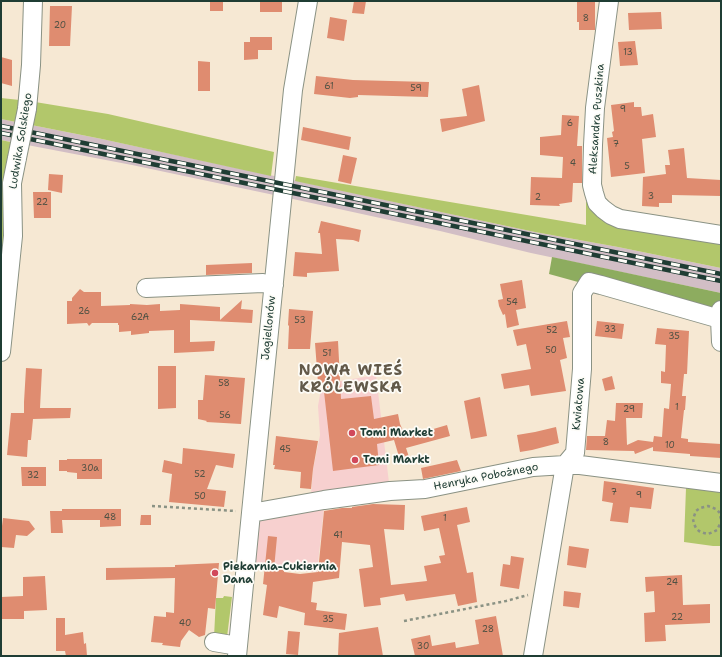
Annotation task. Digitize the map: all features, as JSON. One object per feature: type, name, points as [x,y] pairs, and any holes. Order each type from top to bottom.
[{"type":"street","name":"Ludwika Solskiego","points":[[1,352],[13,236],[12,183],[29,100],[33,1]]},
{"type":"street","name":"Jagiellonów","points":[[238,651],[243,512],[274,285],[293,90],[308,1]]},
{"type":"street","name":"Aleksandra Puszkina","points":[[609,1],[595,108],[592,185],[598,203],[611,215],[620,219],[721,234]]},
{"type":"street","name":"Kwiatowa","points":[[533,656],[565,465],[575,453],[582,369],[582,293],[589,282],[720,314]]},
{"type":"street","points":[[146,288],[263,283],[274,285]]},
{"type":"street","points":[[720,314],[721,342]]},
{"type":"street","name":"Henryka Pobożnego","points":[[243,512],[390,491],[426,489],[533,466],[580,465],[721,483]]},
{"type":"street","points":[[214,642],[238,651]]},
{"type":"path","points":[[152,506],[243,512]]},
{"type":"path","points":[[708,506],[716,509],[721,518],[717,530],[708,534],[699,531],[696,528],[693,519],[696,511],[700,508],[708,506]]},
{"type":"path","points":[[404,621],[544,592]]},
{"type":"shaded area","points":[[1,119],[102,139],[535,232],[721,268],[721,293],[531,253],[440,231],[293,199],[132,165],[1,140]]},
{"type":"shaded area","points":[[376,375],[390,491],[324,508],[317,572],[246,567],[251,513],[311,495],[313,469],[320,435],[318,406],[321,389],[329,383]]},
{"type":"green space","points":[[1,98],[108,114],[274,152],[271,176],[102,139],[1,119]]},
{"type":"green space","points":[[1,140],[15,143],[1,352]]},
{"type":"green space","points":[[296,176],[586,225],[586,202],[596,198],[603,209],[721,235],[721,268],[535,232],[295,181]]},
{"type":"green space","points":[[552,257],[721,293],[721,312],[589,282],[578,282],[549,274]]},
{"type":"green space","points":[[686,488],[721,492],[721,546],[684,542]]},
{"type":"green space","points":[[224,596],[232,597],[227,637],[214,637],[216,598],[223,598]]},
{"type":"building","points":[[210,1],[223,1],[223,11],[210,11]]},
{"type":"building","points":[[260,1],[282,1],[282,12],[260,12]]},
{"type":"building","points":[[354,1],[366,1],[364,14],[352,13]]},
{"type":"building","points":[[577,2],[595,2],[595,30],[579,30],[579,22],[577,22]]},
{"type":"building","points":[[50,6],[72,6],[70,46],[49,46]]},
{"type":"building","points":[[661,12],[662,29],[629,30],[628,13]]},
{"type":"building","points":[[330,17],[347,20],[344,41],[327,38]]},
{"type":"building","points":[[250,37],[272,37],[272,50],[258,50],[258,59],[244,60],[244,42],[250,42]]},
{"type":"building","points":[[635,41],[638,65],[620,66],[618,42]]},
{"type":"building","points":[[1,57],[12,60],[12,86],[1,83]]},
{"type":"building","points":[[198,61],[210,62],[210,91],[198,91]]},
{"type":"building","points":[[316,76],[353,80],[429,82],[428,97],[358,95],[358,97],[350,98],[314,94]]},
{"type":"building","points":[[479,85],[485,121],[442,132],[440,119],[467,116],[462,89]]},
{"type":"building","points":[[634,102],[634,107],[641,107],[642,116],[653,114],[656,137],[642,139],[645,173],[611,177],[607,138],[613,137],[612,132],[614,131],[611,105]]},
{"type":"building","points":[[562,115],[579,116],[577,146],[582,146],[582,183],[573,183],[572,202],[559,204],[560,206],[530,205],[531,177],[562,178],[563,157],[540,155],[540,137],[561,135]]},
{"type":"building","points":[[303,127],[351,137],[349,150],[301,140]]},
{"type":"building","points":[[684,148],[687,178],[721,180],[721,196],[672,195],[672,203],[659,203],[659,207],[642,206],[643,177],[666,174],[665,165],[670,165],[668,150]]},
{"type":"building","points":[[343,155],[357,158],[351,184],[338,181]]},
{"type":"building","points":[[49,174],[63,175],[62,193],[48,190]]},
{"type":"building","points":[[33,192],[51,192],[51,218],[34,218]]},
{"type":"building","points":[[321,221],[361,230],[359,242],[353,240],[336,239],[339,271],[307,273],[307,277],[293,276],[295,252],[322,254],[320,233],[318,233]]},
{"type":"building","points":[[252,263],[252,273],[206,275],[206,265]]},
{"type":"building","points":[[522,280],[526,308],[516,310],[519,325],[507,328],[505,314],[503,315],[498,300],[503,299],[500,284]]},
{"type":"building","points":[[80,289],[84,292],[101,292],[101,306],[160,304],[160,311],[180,310],[180,304],[220,307],[220,320],[242,300],[241,309],[253,310],[252,323],[190,320],[190,342],[215,341],[214,351],[174,353],[174,330],[149,331],[149,333],[131,335],[131,331],[119,332],[118,323],[92,323],[89,326],[87,323],[67,324],[67,301],[72,301],[72,298]]},
{"type":"building","points":[[289,309],[313,311],[310,349],[288,349]]},
{"type":"building","points":[[567,321],[570,337],[563,338],[567,358],[560,360],[566,391],[531,396],[529,385],[504,389],[501,374],[531,369],[526,344],[517,346],[513,330]]},
{"type":"building","points":[[597,321],[624,324],[622,339],[595,336]]},
{"type":"building","points":[[657,328],[689,331],[687,374],[684,374],[682,396],[686,396],[681,438],[688,439],[688,442],[721,444],[721,458],[653,451],[653,447],[635,454],[634,451],[586,450],[587,436],[605,436],[607,420],[615,421],[616,403],[643,403],[642,418],[626,418],[627,445],[638,440],[653,442],[654,436],[662,437],[664,408],[669,409],[671,384],[661,383],[661,371],[665,372],[666,345],[655,344]]},
{"type":"building","points":[[338,341],[341,399],[371,396],[374,419],[398,414],[400,424],[406,437],[447,425],[450,436],[406,448],[409,457],[400,460],[394,440],[377,444],[379,465],[333,471],[323,383],[318,383],[315,343]]},
{"type":"building","points":[[158,366],[176,366],[176,408],[158,409]]},
{"type":"building","points":[[26,368],[42,369],[40,408],[71,408],[70,418],[33,419],[31,440],[28,440],[27,457],[7,455],[11,413],[24,413]]},
{"type":"building","points":[[205,375],[245,378],[241,424],[206,422],[207,421],[198,419],[198,400],[203,400]]},
{"type":"building","points":[[612,376],[615,389],[605,391],[602,379]]},
{"type":"building","points":[[480,397],[487,436],[471,439],[464,401]]},
{"type":"building","points":[[556,427],[559,443],[520,452],[517,435]]},
{"type":"building","points":[[276,436],[318,441],[311,489],[300,488],[301,472],[274,469],[275,465],[273,465]]},
{"type":"building","points":[[183,448],[235,454],[233,468],[216,465],[207,489],[226,491],[224,507],[169,502],[172,474],[162,472],[164,460],[182,464]]},
{"type":"building","points":[[102,459],[102,479],[77,479],[77,473],[59,471],[59,460]]},
{"type":"building","points":[[457,460],[461,471],[423,479],[421,468]]},
{"type":"building","points":[[21,467],[46,467],[46,486],[22,486]]},
{"type":"building","points":[[604,481],[654,488],[651,509],[630,507],[628,523],[610,521],[613,503],[602,501]]},
{"type":"building","points":[[373,504],[405,505],[404,530],[384,529],[391,585],[427,581],[424,566],[441,563],[439,556],[445,555],[439,528],[424,531],[421,516],[467,507],[470,522],[457,525],[467,573],[473,572],[477,602],[458,606],[455,594],[406,601],[404,594],[380,598],[381,605],[364,607],[359,569],[373,567],[370,545],[342,542],[339,578],[313,582],[311,602],[317,603],[316,610],[347,614],[345,630],[304,625],[305,613],[279,606],[277,618],[263,615],[267,585],[263,584],[268,536],[277,537],[274,569],[300,574],[318,572],[324,511]]},
{"type":"building","points":[[62,509],[121,509],[121,526],[100,527],[100,520],[62,520],[63,533],[51,533],[50,511],[62,511]]},
{"type":"building","points":[[141,515],[151,515],[151,525],[140,525]]},
{"type":"building","points":[[3,518],[29,521],[35,529],[27,536],[16,535],[14,548],[1,547]]},
{"type":"building","points":[[569,546],[589,549],[586,568],[567,565]]},
{"type":"building","points":[[511,556],[524,558],[519,589],[500,586],[503,564],[510,565]]},
{"type":"building","points":[[219,563],[215,609],[208,608],[205,635],[199,637],[189,630],[181,641],[180,647],[151,642],[154,616],[166,617],[166,612],[174,613],[175,578],[106,580],[106,568],[175,567],[175,565]]},
{"type":"building","points":[[682,575],[683,605],[710,604],[710,623],[665,625],[666,641],[645,642],[644,613],[655,612],[654,591],[646,592],[645,577]]},
{"type":"building","points":[[45,576],[47,610],[24,611],[24,619],[1,619],[1,597],[23,596],[23,577]]},
{"type":"building","points":[[564,591],[581,593],[579,608],[563,606]]},
{"type":"building","points":[[496,616],[503,656],[415,656],[411,639],[430,635],[432,646],[455,642],[456,648],[479,644],[475,620]]},
{"type":"building","points":[[56,618],[65,618],[65,635],[83,632],[87,656],[66,656],[65,651],[56,651]]},
{"type":"building","points":[[378,627],[383,656],[338,656],[339,633]]},
{"type":"building","points":[[288,631],[300,632],[298,655],[286,654]]},
{"type":"railway","points":[[1,126],[721,274]]},
{"type":"railway","points":[[1,133],[721,281]]},
{"type":"place","name":"Tomi Market","points":[[352,433]]},
{"type":"place","name":"Tomi Markt","points":[[355,460]]},
{"type":"place","name":"Piekarnia-Cukiernia Dana","points":[[215,573]]},
{"type":"district","name":"NOWA WIEŚ KRÓLEWSKA","points":[[351,380]]}]
